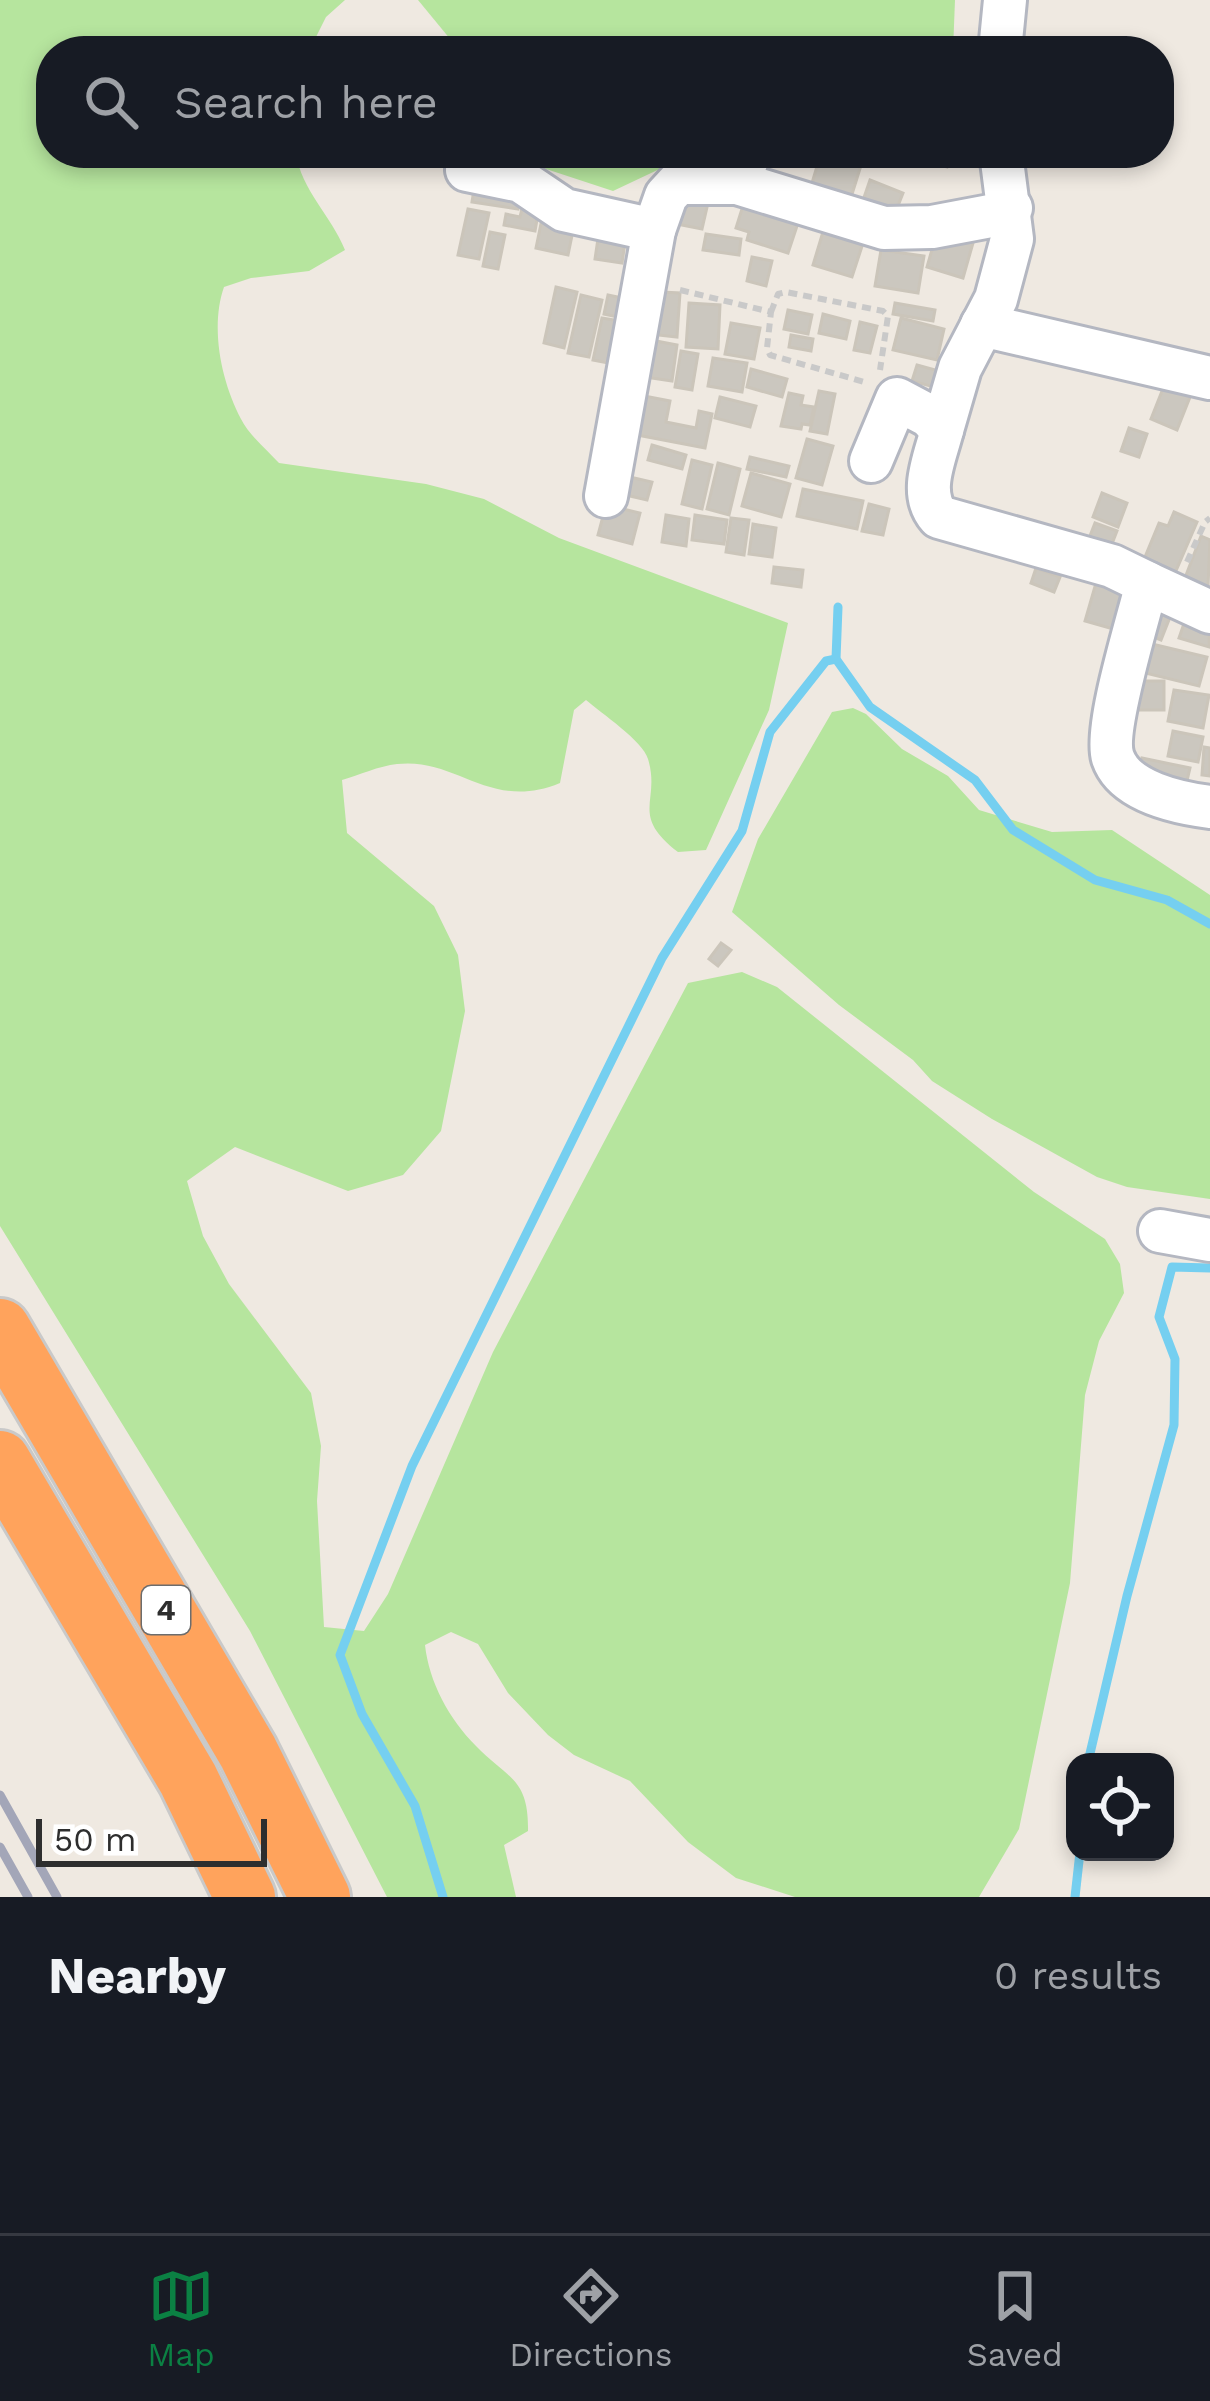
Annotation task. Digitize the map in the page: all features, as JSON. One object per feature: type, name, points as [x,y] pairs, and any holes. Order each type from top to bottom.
[{"type":"highway","name":"4","points":[[0,1329],[248,1752],[320,1897]]},
{"type":"highway","name":"4","points":[[0,1461],[188,1779],[245,1897]]},
{"type":"street","points":[[1001,36],[1005,0]]},
{"type":"street","points":[[606,496],[654,230],[666,196],[678,183],[744,168],[884,228],[910,230],[1006,211]]},
{"type":"street","points":[[1002,168],[1012,239],[996,299],[927,418],[929,503],[939,518],[1112,566],[1177,596],[1112,730],[1112,758],[1122,774],[1139,785],[1210,807]]},
{"type":"street","points":[[467,170],[521,181],[564,210],[654,230]]},
{"type":"street","points":[[982,325],[1210,378]]},
{"type":"street","points":[[872,461],[897,399],[927,418]]},
{"type":"street","points":[[1160,1232],[1210,1240]]},
{"type":"path","points":[[645,281],[771,312]]},
{"type":"path","points":[[786,292],[883,311],[889,316],[889,326],[876,387],[770,355],[771,312],[778,294],[786,292]]},
{"type":"path","points":[[1177,596],[1210,518]]},
{"type":"green space","points":[[0,0],[345,0],[326,17],[316,36],[36,36],[36,168],[300,168],[345,250],[309,271],[251,278],[224,287],[218,319],[223,371],[234,404],[249,431],[279,463],[426,484],[484,499],[559,538],[788,623],[769,710],[706,850],[678,852],[663,839],[650,817],[651,774],[645,752],[586,700],[574,710],[560,783],[513,791],[418,764],[390,765],[342,780],[347,833],[434,906],[458,955],[465,1011],[441,1131],[403,1175],[348,1191],[235,1147],[187,1181],[203,1236],[229,1284],[311,1393],[321,1446],[317,1501],[324,1627],[364,1631],[388,1594],[493,1352],[688,983],[742,972],[777,987],[1034,1192],[1105,1239],[1120,1264],[1124,1293],[1099,1341],[1085,1395],[1070,1583],[1019,1829],[979,1897],[795,1897],[736,1878],[688,1842],[630,1781],[574,1755],[548,1735],[508,1693],[478,1644],[451,1632],[425,1645],[436,1686],[457,1724],[514,1781],[525,1800],[528,1831],[504,1845],[516,1897],[387,1897],[250,1631],[0,1226]]},
{"type":"green space","points":[[418,0],[955,0],[954,36],[448,36]]},
{"type":"green space","points":[[543,168],[662,168],[613,191]]},
{"type":"green space","points":[[853,708],[866,714],[902,749],[948,776],[979,810],[1052,832],[1112,830],[1210,895],[1210,1199],[1127,1187],[1097,1177],[992,1119],[932,1081],[913,1060],[839,1005],[732,912],[758,839],[832,712]]},
{"type":"building","points":[[816,168],[860,168],[849,204],[809,193]]},
{"type":"building","points":[[476,177],[522,184],[518,209],[472,202]]},
{"type":"building","points":[[870,180],[903,193],[892,221],[860,209]]},
{"type":"building","points":[[681,187],[710,194],[702,229],[672,223]]},
{"type":"building","points":[[747,193],[802,211],[788,253],[747,240],[749,232],[736,228]]},
{"type":"building","points":[[524,200],[540,203],[535,231],[504,225],[506,214],[520,217]]},
{"type":"building","points":[[468,209],[489,213],[479,259],[458,255]]},
{"type":"building","points":[[544,209],[576,216],[568,255],[536,248]]},
{"type":"building","points":[[600,225],[627,229],[622,263],[595,259]]},
{"type":"building","points":[[825,225],[865,237],[852,277],[813,265]]},
{"type":"building","points":[[490,232],[505,235],[498,269],[483,266]]},
{"type":"building","points":[[937,232],[973,243],[963,278],[927,267]]},
{"type":"building","points":[[706,234],[741,239],[739,255],[703,250]]},
{"type":"building","points":[[881,250],[924,256],[918,293],[875,286]]},
{"type":"building","points":[[752,257],[772,261],[766,286],[747,281]]},
{"type":"building","points":[[556,287],[577,292],[564,348],[544,343]]},
{"type":"building","points":[[661,292],[680,293],[677,337],[658,335]]},
{"type":"building","points":[[581,295],[602,300],[589,357],[568,353]]},
{"type":"building","points":[[608,295],[636,301],[632,320],[604,314]]},
{"type":"building","points":[[689,303],[720,305],[718,349],[686,347]]},
{"type":"building","points":[[895,303],[935,310],[933,321],[893,314]]},
{"type":"building","points":[[788,310],[812,315],[808,334],[784,329]]},
{"type":"building","points":[[823,314],[850,321],[846,339],[819,333]]},
{"type":"building","points":[[602,318],[632,323],[624,366],[593,360]]},
{"type":"building","points":[[901,318],[944,329],[937,360],[893,350]]},
{"type":"building","points":[[860,322],[877,326],[870,353],[854,350]]},
{"type":"building","points":[[731,323],[760,328],[754,359],[725,354]]},
{"type":"building","points":[[791,335],[813,339],[811,351],[789,347]]},
{"type":"building","points":[[651,340],[677,345],[672,381],[645,377]]},
{"type":"building","points":[[681,351],[698,354],[692,390],[675,387]]},
{"type":"building","points":[[713,358],[747,363],[742,392],[708,386]]},
{"type":"building","points":[[917,365],[939,371],[934,387],[912,381]]},
{"type":"building","points":[[751,369],[787,379],[782,397],[747,387]]},
{"type":"building","points":[[1164,386],[1190,397],[1177,430],[1151,419]]},
{"type":"building","points":[[819,391],[835,394],[827,434],[810,431]]},
{"type":"building","points":[[789,393],[803,396],[801,405],[814,407],[810,425],[802,424],[801,429],[781,426]]},
{"type":"building","points":[[639,395],[670,401],[666,422],[696,428],[699,411],[712,414],[705,448],[632,434]]},
{"type":"building","points":[[720,397],[756,406],[750,427],[715,418]]},
{"type":"building","points":[[1129,428],[1147,434],[1139,457],[1121,451]]},
{"type":"building","points":[[807,439],[833,446],[822,485],[796,478]]},
{"type":"building","points":[[652,445],[686,455],[682,469],[648,460]]},
{"type":"building","points":[[750,457],[789,466],[786,477],[747,469]]},
{"type":"building","points":[[692,460],[712,465],[702,509],[682,504]]},
{"type":"building","points":[[718,463],[740,469],[729,515],[707,509]]},
{"type":"building","points":[[751,473],[790,484],[781,517],[742,506]]},
{"type":"building","points":[[617,474],[652,482],[647,500],[612,492]]},
{"type":"building","points":[[803,489],[863,501],[857,529],[797,516]]},
{"type":"building","points":[[1102,493],[1127,503],[1118,527],[1093,517]]},
{"type":"building","points":[[869,504],[889,509],[883,535],[862,531]]},
{"type":"building","points":[[606,505],[640,513],[632,544],[598,535]]},
{"type":"building","points":[[1174,512],[1197,522],[1169,587],[1138,574],[1159,523],[1168,526]]},
{"type":"building","points":[[666,515],[689,519],[686,546],[662,542]]},
{"type":"building","points":[[695,515],[727,520],[724,544],[692,540]]},
{"type":"building","points":[[731,518],[749,520],[744,555],[726,552]]},
{"type":"building","points":[[1095,523],[1117,531],[1108,554],[1086,546]]},
{"type":"building","points":[[753,524],[776,528],[772,557],[749,554]]},
{"type":"building","points":[[1201,536],[1210,540],[1208,587],[1185,578]]},
{"type":"building","points":[[774,567],[803,570],[801,587],[772,583]]},
{"type":"building","points":[[1036,568],[1060,577],[1054,592],[1031,583]]},
{"type":"building","points":[[1098,576],[1134,586],[1120,631],[1085,621]]},
{"type":"building","points":[[1155,599],[1174,607],[1161,640],[1141,632]]},
{"type":"building","points":[[1187,615],[1210,623],[1209,647],[1179,638]]},
{"type":"building","points":[[1152,644],[1207,657],[1199,686],[1145,673]]},
{"type":"building","points":[[1137,681],[1164,681],[1164,710],[1136,710]]},
{"type":"building","points":[[1174,690],[1209,695],[1203,728],[1168,721]]},
{"type":"building","points":[[1173,731],[1203,737],[1198,762],[1168,756]]},
{"type":"building","points":[[1204,747],[1210,748],[1210,776],[1202,775]]},
{"type":"building","points":[[1142,758],[1190,768],[1186,785],[1139,775]]},
{"type":"building","points":[[721,943],[731,950],[718,966],[709,959]]},
{"type":"waterway","points":[[838,607],[836,659],[870,707],[975,780],[1013,830],[1095,880],[1167,900],[1210,924]]},
{"type":"waterway","points":[[443,1897],[415,1806],[362,1714],[340,1655],[412,1466],[662,958],[742,831],[770,732],[826,661],[836,659]]},
{"type":"waterway","points":[[1090,1753],[1174,1425],[1175,1359],[1159,1317],[1172,1267],[1210,1268]]},
{"type":"waterway","points":[[1075,1897],[1079,1861]]},
{"type":"railway","points":[[0,1795],[57,1897]]},
{"type":"railway","points":[[0,1847],[28,1897]]}]
